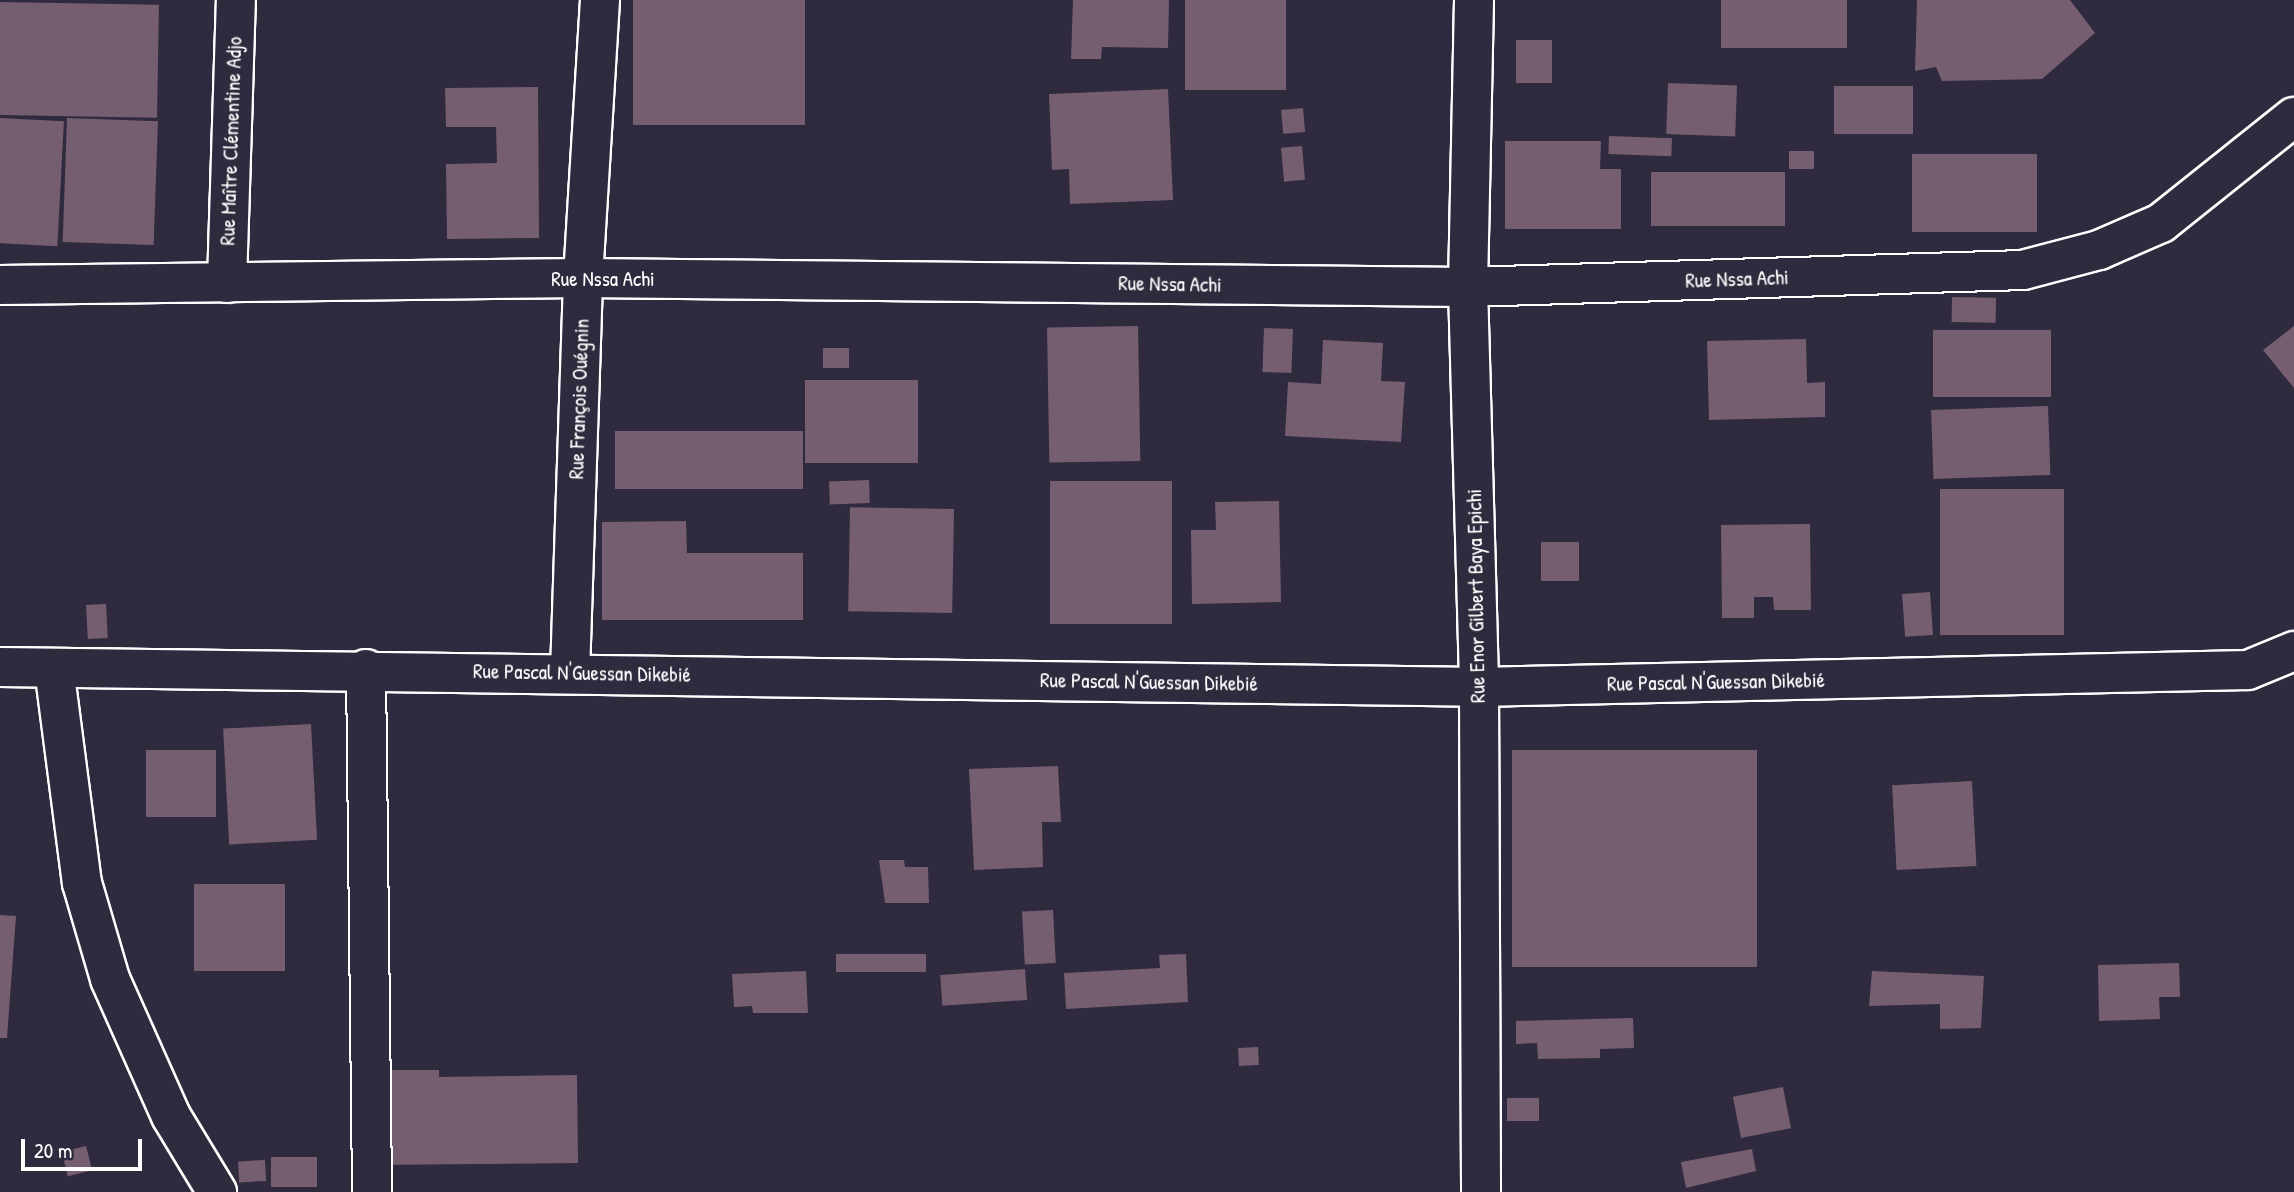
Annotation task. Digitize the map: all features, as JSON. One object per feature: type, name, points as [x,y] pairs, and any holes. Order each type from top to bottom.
[{"type":"street","name":"Rue Maître Clémentine Adjo","points":[[227,283],[236,0]]},
{"type":"street","name":"Rue François Ouégnin","points":[[570,673],[583,278],[600,0]]},
{"type":"street","name":"Rue Enor Gilbert Baya Epichi","points":[[1474,0],[1468,287],[1479,687],[1481,1192]]},
{"type":"street","name":"Rue Nssa Achi","points":[[0,285],[583,278],[1468,287],[2023,270],[2099,250],[2161,223],[2294,117]]},
{"type":"street","name":"Rue Pascal N'Guessan Dikebié","points":[[0,667],[366,669],[1479,687],[2248,670],[2294,651]]},
{"type":"street","points":[[54,668],[82,883],[110,979],[171,1116],[217,1192]]},
{"type":"street","points":[[366,669],[372,1192]]},
{"type":"building","points":[[633,0],[805,0],[805,125],[633,125]]},
{"type":"building","points":[[1073,0],[1169,0],[1168,48],[1102,47],[1101,59],[1071,59]]},
{"type":"building","points":[[1185,0],[1286,0],[1286,90],[1185,90]]},
{"type":"building","points":[[1721,0],[1847,0],[1847,48],[1721,48]]},
{"type":"building","points":[[1917,0],[2070,0],[2095,33],[2042,79],[1942,81],[1936,67],[1915,71]]},
{"type":"building","points":[[0,2],[159,5],[157,118],[0,115]]},
{"type":"building","points":[[1516,40],[1552,40],[1552,83],[1516,83]]},
{"type":"building","points":[[1668,83],[1737,85],[1735,136],[1666,134]]},
{"type":"building","points":[[1834,86],[1913,86],[1913,134],[1834,134]]},
{"type":"building","points":[[538,87],[539,238],[447,239],[446,164],[497,163],[496,127],[446,127],[445,88]]},
{"type":"building","points":[[1168,89],[1173,200],[1070,204],[1069,169],[1052,170],[1049,94]]},
{"type":"building","points":[[1303,108],[1305,132],[1283,134],[1281,110]]},
{"type":"building","points":[[0,118],[64,121],[57,246],[0,243]]},
{"type":"building","points":[[67,118],[158,121],[154,245],[63,242]]},
{"type":"building","points":[[1609,136],[1672,138],[1671,156],[1608,154]]},
{"type":"building","points":[[1505,141],[1601,141],[1600,169],[1621,169],[1621,229],[1505,229]]},
{"type":"building","points":[[1302,146],[1305,180],[1284,182],[1281,148]]},
{"type":"building","points":[[1789,151],[1814,151],[1814,169],[1789,169]]},
{"type":"building","points":[[1912,154],[2037,154],[2037,232],[1912,232]]},
{"type":"building","points":[[1651,172],[1785,172],[1785,226],[1651,226]]},
{"type":"building","points":[[1952,297],[1996,298],[1996,323],[1952,322]]},
{"type":"building","points":[[1138,326],[1140,461],[1049,463],[1047,328]]},
{"type":"building","points":[[2294,326],[2294,388],[2263,350]]},
{"type":"building","points":[[1264,328],[1293,329],[1291,373],[1262,372]]},
{"type":"building","points":[[1933,330],[2051,330],[2051,397],[1933,397]]},
{"type":"building","points":[[1806,339],[1807,383],[1825,382],[1825,417],[1709,420],[1707,341]]},
{"type":"building","points":[[1323,340],[1383,343],[1381,381],[1405,382],[1401,442],[1285,436],[1288,382],[1321,384]]},
{"type":"building","points":[[823,348],[849,348],[849,368],[823,368]]},
{"type":"building","points":[[805,380],[918,380],[918,463],[805,463]]},
{"type":"building","points":[[2048,406],[2050,475],[1933,479],[1931,410]]},
{"type":"building","points":[[615,431],[803,431],[803,489],[615,489]]},
{"type":"building","points":[[869,480],[870,503],[830,504],[829,481]]},
{"type":"building","points":[[1050,481],[1172,481],[1172,624],[1050,624]]},
{"type":"building","points":[[1940,489],[2064,489],[2064,635],[1940,635]]},
{"type":"building","points":[[1279,501],[1281,602],[1192,604],[1191,530],[1216,530],[1215,502]]},
{"type":"building","points":[[850,507],[954,509],[952,613],[848,611]]},
{"type":"building","points":[[686,521],[687,553],[803,553],[803,620],[602,620],[602,522]]},
{"type":"building","points":[[1810,524],[1811,610],[1774,610],[1773,597],[1754,597],[1754,618],[1722,618],[1721,525]]},
{"type":"building","points":[[1541,542],[1579,542],[1579,581],[1541,581]]},
{"type":"building","points":[[1930,592],[1933,635],[1905,637],[1902,594]]},
{"type":"building","points":[[106,604],[108,638],[88,639],[86,605]]},
{"type":"building","points":[[311,724],[317,840],[229,844],[223,729]]},
{"type":"building","points":[[146,750],[216,750],[216,817],[146,817]]},
{"type":"building","points":[[1512,750],[1757,750],[1757,967],[1512,967]]},
{"type":"building","points":[[1058,766],[1061,822],[1042,822],[1043,867],[974,870],[969,769]]},
{"type":"building","points":[[1972,781],[1976,866],[1897,870],[1892,785]]},
{"type":"building","points":[[879,860],[904,860],[905,867],[928,867],[929,903],[885,903]]},
{"type":"building","points":[[194,884],[285,884],[285,971],[194,971]]},
{"type":"building","points":[[1053,910],[1056,963],[1025,965],[1022,912]]},
{"type":"building","points":[[0,915],[16,916],[7,1038],[0,1038]]},
{"type":"building","points":[[836,954],[926,954],[926,972],[836,972]]},
{"type":"building","points":[[1186,954],[1188,1002],[1066,1009],[1064,973],[1160,968],[1159,955]]},
{"type":"building","points":[[2179,963],[2180,997],[2159,997],[2160,1019],[2099,1021],[2098,965]]},
{"type":"building","points":[[1025,969],[1027,1000],[942,1006],[940,975]]},
{"type":"building","points":[[806,971],[808,1013],[753,1013],[752,1006],[734,1007],[732,974]]},
{"type":"building","points":[[1872,971],[1984,976],[1981,1028],[1940,1029],[1940,1004],[1869,1006]]},
{"type":"building","points":[[1633,1018],[1634,1048],[1600,1049],[1600,1058],[1538,1059],[1537,1043],[1516,1044],[1516,1021]]},
{"type":"building","points":[[1258,1047],[1259,1065],[1239,1066],[1238,1048]]},
{"type":"building","points":[[367,1070],[439,1070],[439,1077],[577,1075],[578,1163],[367,1165]]},
{"type":"building","points":[[1783,1087],[1791,1128],[1741,1138],[1733,1097]]},
{"type":"building","points":[[1507,1098],[1539,1098],[1539,1121],[1507,1121]]},
{"type":"building","points":[[86,1146],[92,1170],[68,1176],[62,1152]]},
{"type":"building","points":[[1752,1149],[1756,1171],[1686,1188],[1681,1162]]},
{"type":"building","points":[[271,1157],[317,1157],[317,1187],[271,1187]]},
{"type":"building","points":[[265,1160],[266,1181],[239,1182],[238,1161]]}]
